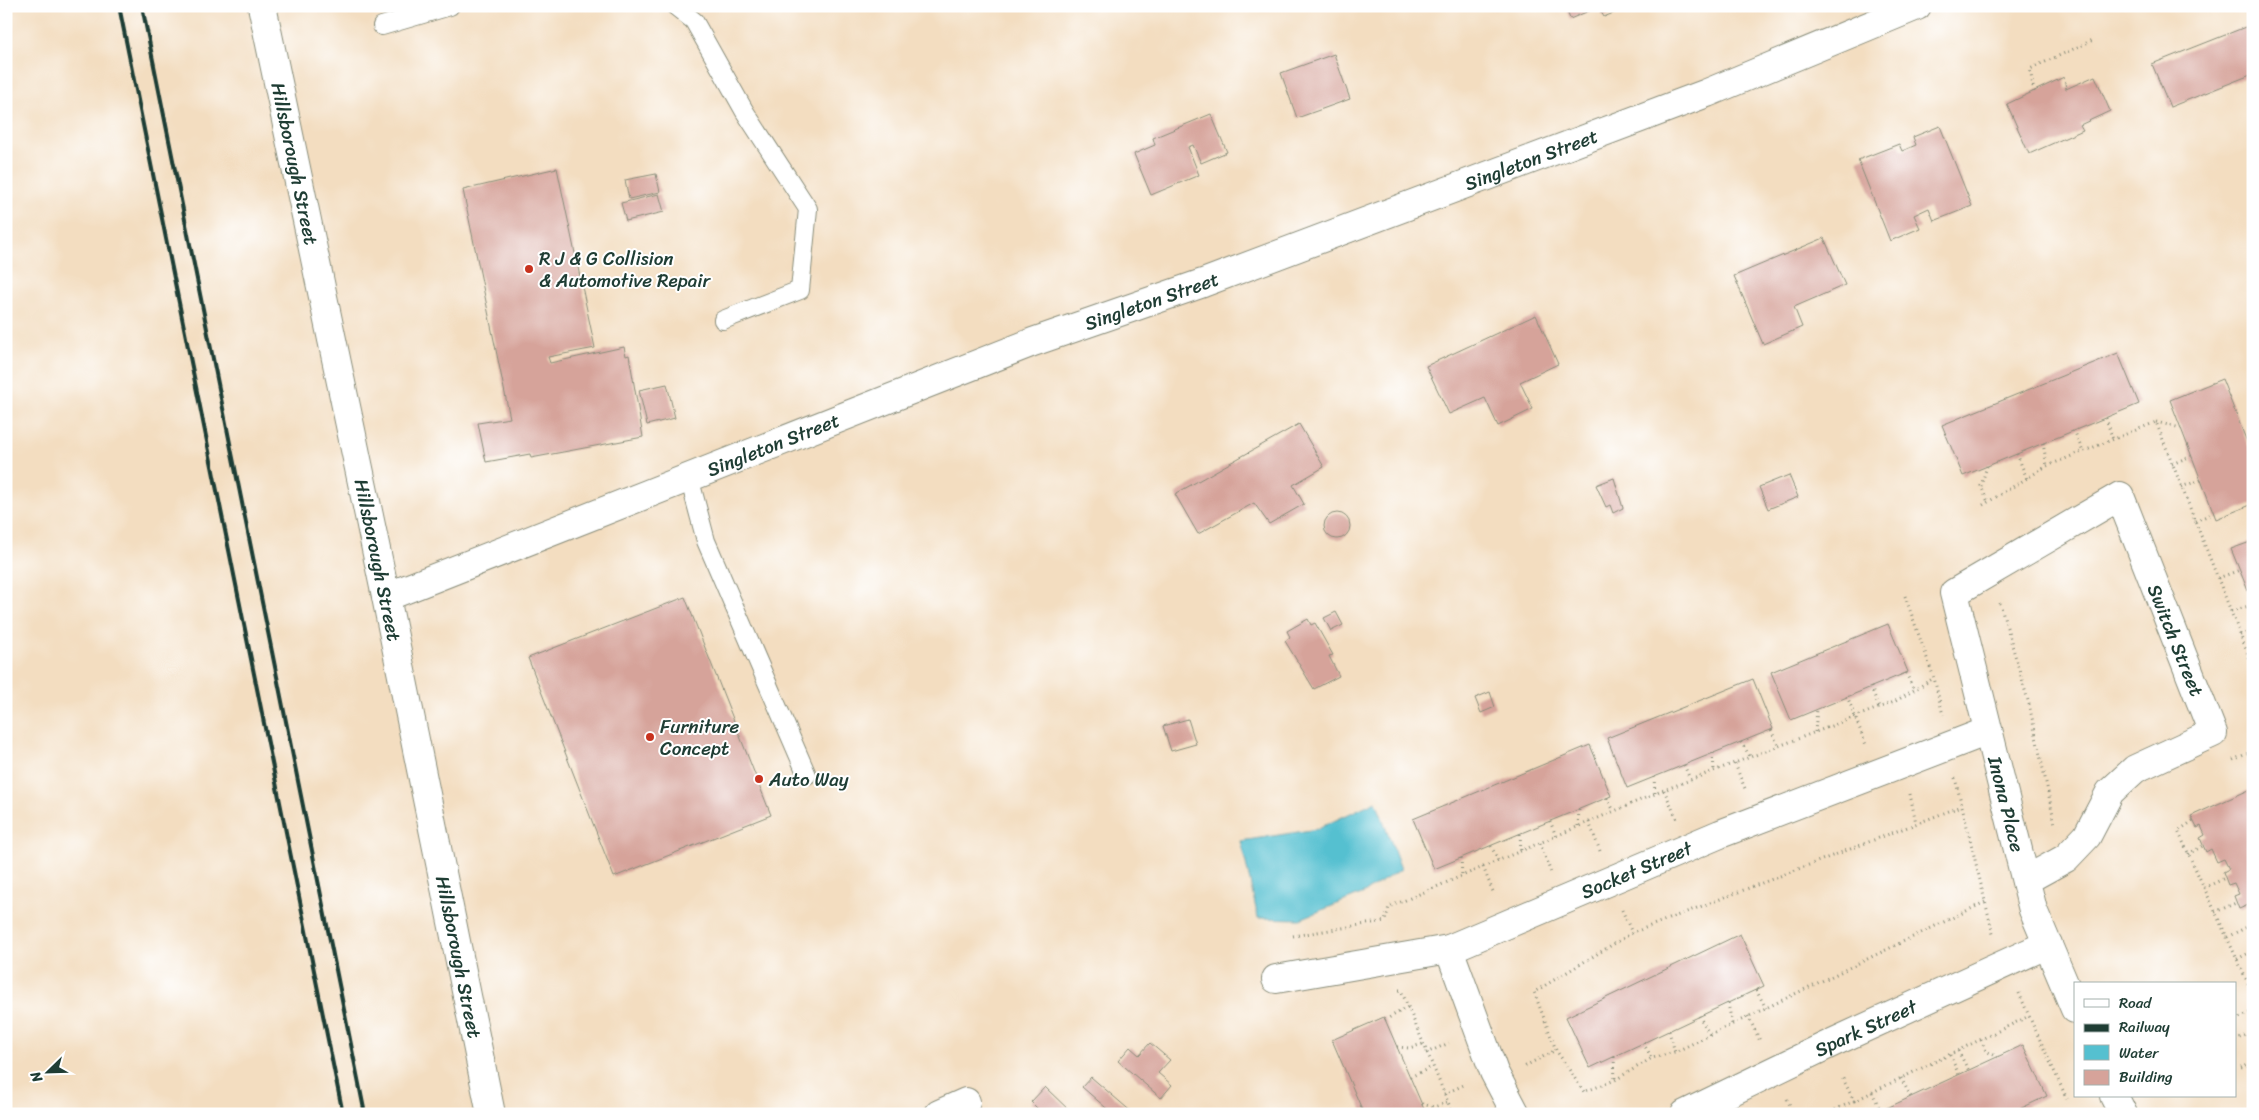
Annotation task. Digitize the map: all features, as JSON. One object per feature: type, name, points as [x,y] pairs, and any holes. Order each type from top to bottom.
[{"type":"street","name":"Hillsborough Street","points":[[262,6],[492,1114]]},
{"type":"street","name":"Singleton Street","points":[[386,597],[1033,342],[1203,283],[1707,93],[1917,6]]},
{"type":"street","name":"Switch Street","points":[[1954,593],[2120,496],[2213,733],[2136,769],[2110,792],[2087,836],[2063,860],[2026,880]]},
{"type":"street","name":"Inona Place","points":[[1954,593],[2033,910],[2074,1007]]},
{"type":"street","name":"Socket Street","points":[[1276,979],[1449,949],[1720,834],[1988,731]]},
{"type":"street","name":"Spark Street","points":[[1685,1114],[1827,1045],[2048,944]]},
{"type":"street","points":[[1449,949],[1494,1072],[1516,1114]]},
{"type":"street","points":[[2115,1098],[2122,1114]]},
{"type":"street","points":[[939,1114],[966,1102]]},
{"type":"lane","points":[[382,26],[450,6]]},
{"type":"lane","points":[[674,6],[694,21],[744,112],[808,209],[800,290],[723,320]]},
{"type":"lane","points":[[689,477],[706,541],[807,776]]},
{"type":"path","points":[[2034,92],[2030,69],[2093,40]]},
{"type":"path","points":[[2106,418],[2112,440]]},
{"type":"path","points":[[2156,422],[2181,428]]},
{"type":"path","points":[[2074,430],[2083,452]]},
{"type":"path","points":[[2043,443],[2047,466]]},
{"type":"path","points":[[2017,454],[2026,479]]},
{"type":"path","points":[[2172,464],[2191,456]]},
{"type":"path","points":[[1987,466],[1981,486],[1988,502]]},
{"type":"path","points":[[2181,487],[2201,480]]},
{"type":"path","points":[[2195,521],[2214,513]]},
{"type":"path","points":[[1994,570],[1995,588],[2029,704],[2063,860]]},
{"type":"path","points":[[2218,578],[2240,570]]},
{"type":"path","points":[[1292,936],[1385,920],[1390,907],[1498,860],[1690,779],[1751,758],[1894,702],[1934,678],[1905,596]]},
{"type":"path","points":[[2231,611],[2253,605]]},
{"type":"path","points":[[2240,634],[2253,630]]},
{"type":"path","points":[[1906,673],[1914,690]]},
{"type":"path","points":[[1871,687],[1879,708]]},
{"type":"path","points":[[1847,696],[1856,717]]},
{"type":"path","points":[[1815,732],[1817,709]]},
{"type":"path","points":[[1771,730],[1779,747]]},
{"type":"path","points":[[1741,742],[1751,758]]},
{"type":"path","points":[[1713,753],[1714,771]]},
{"type":"path","points":[[1684,765],[1690,779]]},
{"type":"path","points":[[1654,777],[1655,794]]},
{"type":"path","points":[[1608,798],[1614,811]]},
{"type":"path","points":[[1985,902],[1675,1052],[1652,1058],[1615,1080],[1584,1092],[1556,1050],[1534,992],[1632,933],[1962,806],[1995,940],[2005,963]]},
{"type":"path","points":[[1578,826],[1579,809]]},
{"type":"path","points":[[1550,821],[1556,836]]},
{"type":"path","points":[[2193,822],[2178,831],[2253,994]]},
{"type":"path","points":[[1520,834],[1521,851]]},
{"type":"path","points":[[1491,846],[1498,860]]},
{"type":"path","points":[[2188,854],[2203,846]]},
{"type":"path","points":[[1461,858],[1462,876]]},
{"type":"path","points":[[2204,888],[2226,878]]},
{"type":"path","points":[[2216,912],[2236,902]]},
{"type":"path","points":[[2227,937],[2253,924]]},
{"type":"path","points":[[2237,959],[2253,951]]},
{"type":"path","points":[[1392,992],[1401,990],[1453,1114]]},
{"type":"path","points":[[1756,990],[1766,1008]]},
{"type":"path","points":[[1728,1003],[1732,1024]]},
{"type":"path","points":[[1385,1020],[1408,1007]]},
{"type":"path","points":[[2236,1020],[2253,1011]]},
{"type":"path","points":[[1699,1016],[1710,1035]]},
{"type":"path","points":[[1826,1114],[2029,1016],[2067,1099]]},
{"type":"path","points":[[1670,1031],[1675,1052]]},
{"type":"path","points":[[2236,1040],[2253,1032]]},
{"type":"path","points":[[1981,1040],[1986,1051],[1998,1057]]},
{"type":"path","points":[[1643,1043],[1652,1058]]},
{"type":"path","points":[[1397,1046],[1409,1048],[1423,1044]]},
{"type":"path","points":[[1827,1045],[1854,1101]]},
{"type":"path","points":[[1958,1051],[1969,1070]]},
{"type":"path","points":[[1950,1054],[1960,1075]]},
{"type":"path","points":[[1614,1057],[1615,1080]]},
{"type":"path","points":[[2241,1067],[2253,1062]]},
{"type":"path","points":[[1410,1076],[1432,1067]]},
{"type":"path","points":[[1901,1078],[1911,1097]]},
{"type":"path","points":[[1872,1092],[1881,1111]]},
{"type":"path","points":[[1422,1104],[1434,1107],[1447,1103]]},
{"type":"water","points":[[1376,801],[1401,869],[1364,893],[1300,919],[1258,918],[1241,841],[1317,829]]},
{"type":"building","points":[[1565,6],[1630,6],[1604,17],[1598,7],[1570,19]]},
{"type":"building","points":[[2253,24],[2253,74],[2170,107],[2152,64]]},
{"type":"building","points":[[1334,54],[1350,99],[1297,118],[1281,73]]},
{"type":"building","points":[[2095,76],[2110,111],[2080,125],[2083,130],[2029,154],[2007,104],[2064,77],[2066,89]]},
{"type":"building","points":[[1211,114],[1227,152],[1201,163],[1193,145],[1188,147],[1199,175],[1151,195],[1134,154],[1155,145],[1153,138]]},
{"type":"building","points":[[1940,126],[1972,206],[1934,221],[1929,208],[1914,215],[1920,228],[1890,241],[1858,160],[1899,144],[1902,151],[1916,145],[1913,137]]},
{"type":"building","name":"R J & G Collision & Automotive Repair","points":[[557,168],[595,348],[548,357],[550,363],[624,347],[626,356],[629,355],[643,437],[531,458],[530,454],[486,462],[478,423],[510,418],[463,190]]},
{"type":"building","points":[[656,174],[660,192],[629,199],[625,180]]},
{"type":"building","points":[[659,194],[664,212],[626,221],[621,203]]},
{"type":"building","points":[[1824,238],[1845,285],[1794,307],[1802,327],[1763,344],[1734,276]]},
{"type":"building","points":[[1536,315],[1558,364],[1520,382],[1533,409],[1498,426],[1485,398],[1449,414],[1426,366]]},
{"type":"building","points":[[2118,353],[2139,404],[1963,476],[1942,425]]},
{"type":"building","points":[[2222,379],[2253,457],[2253,504],[2216,519],[2170,400]]},
{"type":"building","points":[[667,384],[675,418],[647,425],[639,390]]},
{"type":"building","points":[[1299,424],[1324,467],[1293,485],[1304,504],[1269,524],[1254,503],[1198,534],[1175,494]]},
{"type":"building","points":[[1789,475],[1798,497],[1768,509],[1759,487]]},
{"type":"building","points":[[1614,478],[1623,508],[1613,513],[1610,505],[1606,507],[1596,485]]},
{"type":"building","points":[[1337,513],[1346,517],[1350,526],[1346,535],[1337,539],[1328,535],[1324,526],[1328,517]]},
{"type":"building","points":[[2253,541],[2253,603],[2231,549]]},
{"type":"building","name":"Furniture Concept","points":[[685,597],[771,815],[614,877],[528,658]]},
{"type":"building","points":[[1336,612],[1343,625],[1331,631],[1324,618]]},
{"type":"building","points":[[1308,619],[1311,625],[1315,623],[1333,655],[1329,656],[1339,676],[1314,689],[1285,641],[1290,637],[1287,631]]},
{"type":"building","points":[[1888,624],[1908,672],[1791,720],[1771,672]]},
{"type":"building","points":[[1753,679],[1773,729],[1627,788],[1607,738]]},
{"type":"building","points":[[1490,692],[1495,707],[1481,713],[1475,698]]},
{"type":"building","points":[[1188,719],[1196,744],[1171,751],[1163,726]]},
{"type":"building","points":[[1590,745],[1611,796],[1434,869],[1413,819]]},
{"type":"building","points":[[2249,790],[2253,798],[2253,903],[2239,909],[2234,896],[2239,894],[2234,883],[2228,885],[2223,872],[2229,869],[2224,859],[2217,862],[2211,849],[2206,852],[2200,838],[2205,835],[2201,826],[2197,828],[2191,816]]},
{"type":"building","points":[[1740,934],[1764,986],[1590,1068],[1566,1017]]},
{"type":"building","points":[[1384,1017],[1426,1114],[1364,1114],[1332,1040]]},
{"type":"building","points":[[1150,1043],[1170,1060],[1158,1073],[1172,1085],[1161,1098],[1118,1061],[1130,1047],[1139,1055]]},
{"type":"building","points":[[2023,1045],[2047,1096],[2009,1114],[1874,1114]]},
{"type":"building","points":[[1091,1077],[1134,1114],[1113,1114],[1082,1087]]},
{"type":"building","points":[[1045,1087],[1073,1114],[1043,1114],[1031,1102]]},
{"type":"railway","points":[[119,6],[343,1114]]},
{"type":"railway","points":[[142,6],[365,1114]]},
{"type":"place","name":"R J & G Collision & Automotive Repair","points":[[529,269]]},
{"type":"place","name":"Furniture Concept","points":[[650,737]]},
{"type":"place","name":"Auto Way","points":[[759,779]]}]
